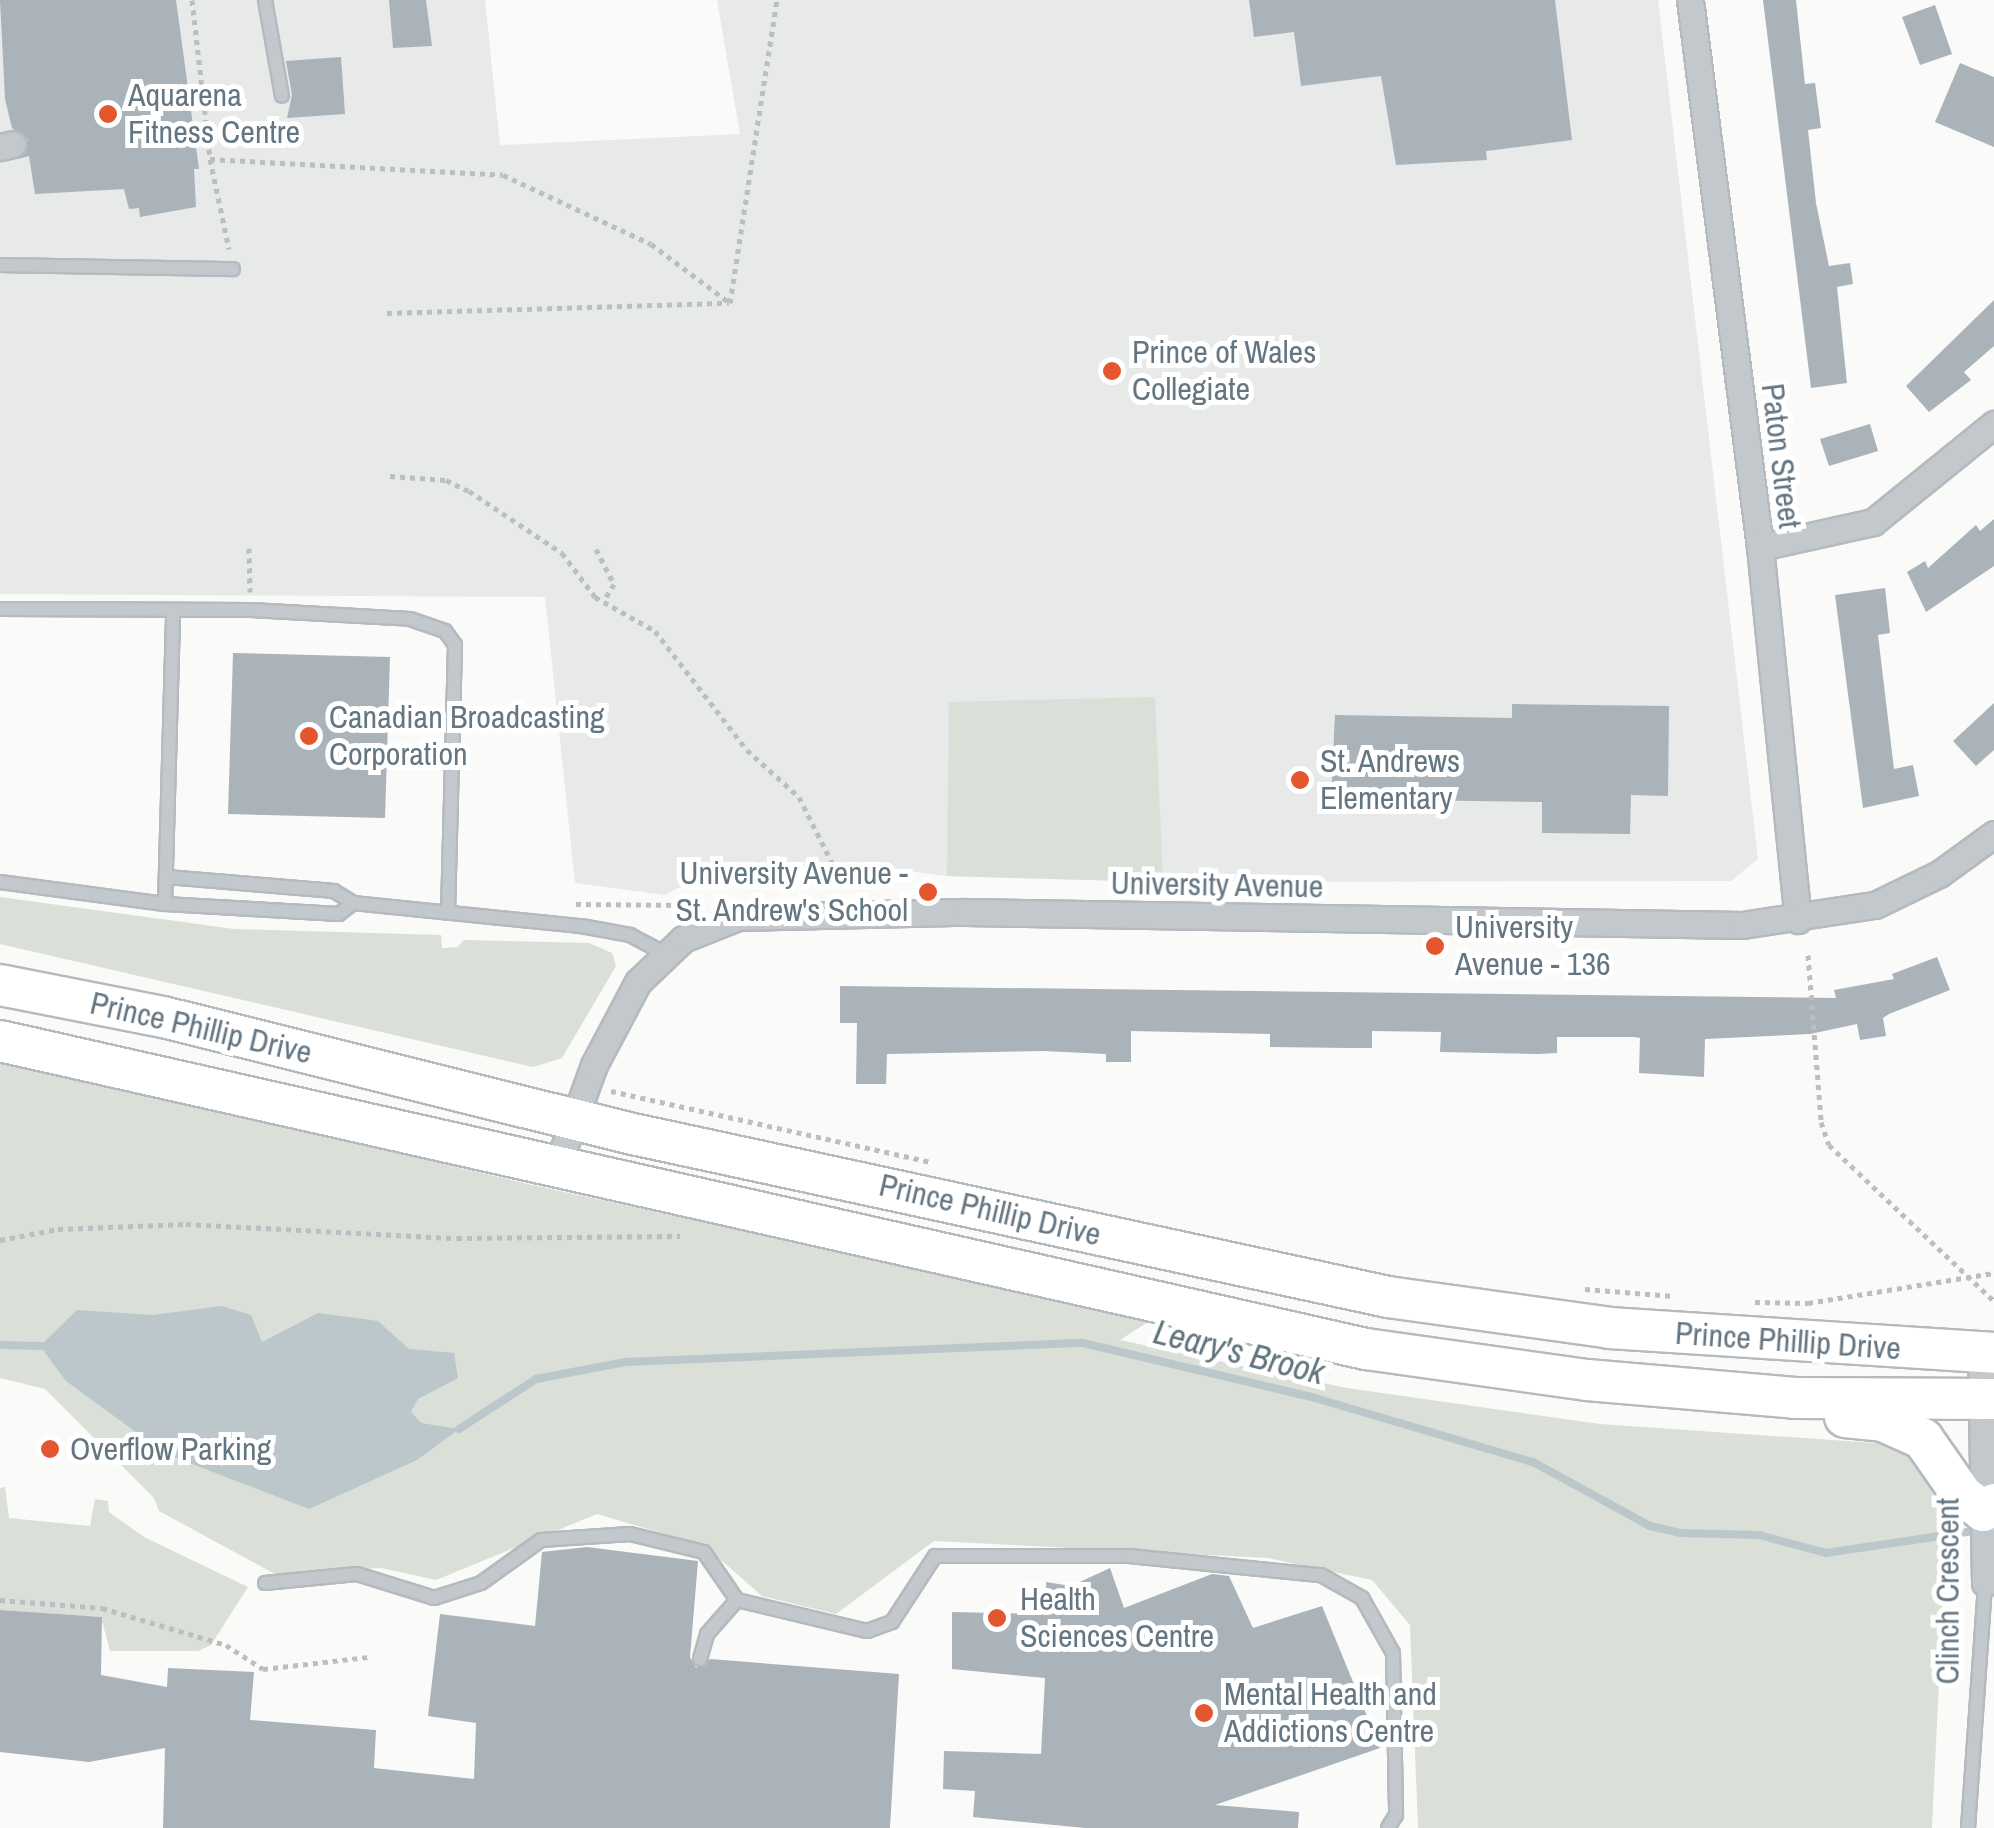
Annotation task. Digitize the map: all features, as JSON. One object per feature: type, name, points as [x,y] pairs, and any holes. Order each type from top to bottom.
[{"type":"main road","name":"Prince Phillip Drive","points":[[0,985],[182,1022],[572,1119],[1388,1297],[1610,1328],[1988,1353]]},
{"type":"main road","name":"Prince Phillip Drive","points":[[0,1041],[558,1164],[610,1182],[842,1228],[1366,1348],[1587,1380],[1796,1398],[1987,1399]]},
{"type":"main road","points":[[1796,1398],[1832,1416],[1883,1420],[1922,1438],[1962,1495],[1989,1507]]},
{"type":"street","name":"Paton Street","points":[[1690,0],[1760,548],[1798,920]]},
{"type":"street","points":[[1760,548],[1874,522],[1994,424]]},
{"type":"street","name":"University Avenue","points":[[558,1164],[572,1119],[613,1022],[664,953],[738,917],[783,913],[1579,925],[1798,920],[1905,893],[1994,834]]},
{"type":"street","name":"Clinch Crescent","points":[[1985,1583],[1989,1507],[1988,1353]]},
{"type":"lane","points":[[265,0],[282,96]]},
{"type":"lane","points":[[0,266],[234,269]]},
{"type":"lane","points":[[0,609],[251,610],[429,622],[454,645],[448,914]]},
{"type":"lane","points":[[165,904],[173,611]]},
{"type":"lane","points":[[167,877],[334,891],[353,903],[597,929],[630,935],[664,953]]},
{"type":"lane","points":[[0,882],[165,904],[338,914],[353,903]]},
{"type":"lane","points":[[265,1583],[358,1574],[434,1598],[480,1583],[540,1540],[630,1534],[704,1552],[736,1600],[866,1631],[892,1622],[935,1556],[1129,1556],[1321,1576],[1362,1598],[1393,1653],[1396,1816],[1388,1828]]},
{"type":"lane","name":"Clinch Crescent","points":[[1968,1828],[1985,1583]]},
{"type":"lane","points":[[700,1659],[707,1634],[736,1600]]},
{"type":"path","points":[[192,0],[210,159],[234,269]]},
{"type":"path","points":[[730,303],[777,0]]},
{"type":"path","points":[[210,159],[502,175],[652,244],[730,303]]},
{"type":"path","points":[[387,313],[730,303]]},
{"type":"path","points":[[390,476],[446,480],[470,491],[552,544],[595,598],[605,600],[654,631],[748,750],[799,797],[843,885]]},
{"type":"path","points":[[248,548],[251,610]]},
{"type":"path","points":[[596,549],[614,584],[605,600]]},
{"type":"path","points":[[564,904],[703,905]]},
{"type":"path","points":[[1808,956],[1821,1122],[1829,1145],[1994,1301]]},
{"type":"path","points":[[637,1096],[936,1163]]},
{"type":"path","points":[[0,1240],[58,1229],[186,1224],[496,1239],[680,1236]]},
{"type":"path","points":[[1752,1302],[1808,1303],[1968,1274],[1994,1274]]},
{"type":"path","points":[[1571,1287],[1678,1297]]},
{"type":"path","points":[[0,1600],[102,1608],[226,1645],[263,1669],[369,1657]]},
{"type":"shaded area","name":"Prince of Wales Collegiate","points":[[0,0],[485,0],[500,145],[740,134],[717,0],[1658,0],[1758,859],[1731,881],[1163,882],[947,876],[847,863],[709,871],[665,895],[575,883],[545,597],[0,594]]},
{"type":"shaded area","points":[[1155,697],[1163,882],[947,876],[949,702]]},
{"type":"shaded area","points":[[0,897],[234,929],[441,935],[442,948],[458,947],[464,940],[589,943],[612,953],[616,966],[562,1058],[533,1067],[0,944]]},
{"type":"shaded area","points":[[0,1058],[532,1185],[1151,1320],[1120,1340],[1347,1388],[1600,1424],[1904,1445],[1938,1488],[1947,1512],[1932,1828],[1418,1828],[1410,1625],[1372,1580],[1268,1558],[934,1541],[836,1614],[762,1596],[705,1546],[597,1514],[436,1580],[381,1568],[275,1574],[159,1511],[154,1498],[45,1389],[0,1378]]},
{"type":"shaded area","points":[[222,1306],[251,1315],[262,1342],[318,1313],[378,1321],[409,1349],[454,1353],[458,1378],[418,1399],[411,1412],[421,1423],[459,1429],[417,1460],[309,1509],[166,1454],[66,1381],[40,1346],[77,1310],[152,1315]]},
{"type":"shaded area","points":[[5,1487],[9,1518],[90,1526],[95,1499],[108,1501],[109,1512],[144,1537],[248,1587],[211,1645],[198,1651],[110,1651],[101,1617],[0,1610],[0,1488]]},
{"type":"building","name":"Aquarena Fitness Centre","points":[[0,0],[176,0],[199,169],[194,169],[196,207],[140,217],[139,208],[129,209],[124,189],[35,194],[29,156],[18,159],[28,139],[12,128],[5,99]]},
{"type":"building","points":[[389,0],[426,0],[432,46],[393,48]]},
{"type":"building","points":[[1249,0],[1555,0],[1572,140],[1486,151],[1487,160],[1396,165],[1381,76],[1301,86],[1294,32],[1254,37]]},
{"type":"building","points":[[1763,0],[1796,0],[1805,84],[1815,83],[1821,128],[1808,130],[1816,203],[1829,266],[1850,263],[1853,284],[1837,287],[1847,383],[1811,388]]},
{"type":"building","points":[[1935,5],[1952,54],[1920,65],[1902,17]]},
{"type":"building","points":[[341,57],[345,114],[287,118],[292,95],[286,61]]},
{"type":"building","points":[[1960,63],[1994,77],[1994,147],[1935,122]]},
{"type":"building","points":[[1994,300],[1994,346],[1964,372],[1971,380],[1929,412],[1906,386]]},
{"type":"building","points":[[1870,424],[1878,451],[1829,466],[1820,439]]},
{"type":"building","points":[[1994,519],[1994,566],[1926,612],[1907,572],[1925,561],[1928,568],[1976,525],[1980,531]]},
{"type":"building","points":[[1885,588],[1890,633],[1878,635],[1894,769],[1913,765],[1919,796],[1863,808],[1835,595]]},
{"type":"building","name":"Canadian Broadcasting Corporation","points":[[233,653],[390,657],[385,818],[228,814]]},
{"type":"building","points":[[1994,703],[1994,750],[1976,766],[1953,741]]},
{"type":"building","points":[[1512,704],[1669,706],[1668,796],[1631,795],[1630,834],[1542,833],[1542,802],[1331,799],[1335,715],[1512,718]]},
{"type":"building","points":[[1937,957],[1950,990],[1883,1018],[1886,1036],[1860,1040],[1857,1024],[1810,1034],[1705,1039],[1704,1077],[1639,1073],[1640,1038],[1634,1037],[1557,1037],[1557,1053],[1538,1054],[1440,1052],[1441,1032],[1372,1031],[1372,1048],[1350,1048],[1270,1047],[1270,1034],[1131,1031],[1131,1062],[1106,1062],[1106,1054],[1043,1051],[887,1054],[886,1084],[856,1084],[857,1023],[840,1023],[840,986],[1836,998],[1834,990],[1894,979],[1892,974]]},
{"type":"building","points":[[587,1547],[698,1561],[690,1657],[696,1668],[710,1659],[899,1674],[890,1828],[163,1828],[165,1748],[89,1762],[0,1752],[0,1610],[102,1617],[101,1675],[167,1687],[168,1668],[254,1672],[250,1720],[376,1730],[374,1768],[474,1779],[476,1723],[428,1716],[440,1614],[535,1626],[542,1552]]},
{"type":"building","name":"Mental Health and Addictions Centre","points":[[1110,1568],[1124,1608],[1212,1574],[1229,1576],[1253,1628],[1322,1606],[1380,1748],[1215,1805],[1299,1812],[1298,1828],[1085,1828],[973,1817],[975,1791],[943,1789],[944,1751],[1041,1754],[1045,1678],[952,1669],[952,1612],[1048,1614],[1046,1582],[1071,1586]]},
{"type":"waterway","name":"Leary's Brook","points":[[459,1429],[536,1379],[625,1362],[1083,1343],[1315,1398],[1533,1462],[1650,1526],[1681,1533],[1759,1535],[1826,1553],[1980,1530]]},
{"type":"waterway","name":"Leary's Brook","points":[[0,1345],[40,1346]]},
{"type":"place","name":"Aquarena Fitness Centre","points":[[108,114]]},
{"type":"place","name":"Prince of Wales Collegiate","points":[[1112,371]]},
{"type":"place","name":"Canadian Broadcasting Corporation","points":[[309,736]]},
{"type":"place","name":"St. Andrews Elementary","points":[[1300,780]]},
{"type":"place","name":"University Avenue - St. Andrew's School","points":[[928,892]]},
{"type":"place","name":"University Avenue - 136","points":[[1435,946]]},
{"type":"place","name":"Overflow Parking","points":[[50,1449]]},
{"type":"place","name":"Health Sciences Centre","points":[[997,1618]]},
{"type":"place","name":"Mental Health and Addictions Centre","points":[[1204,1713]]}]
